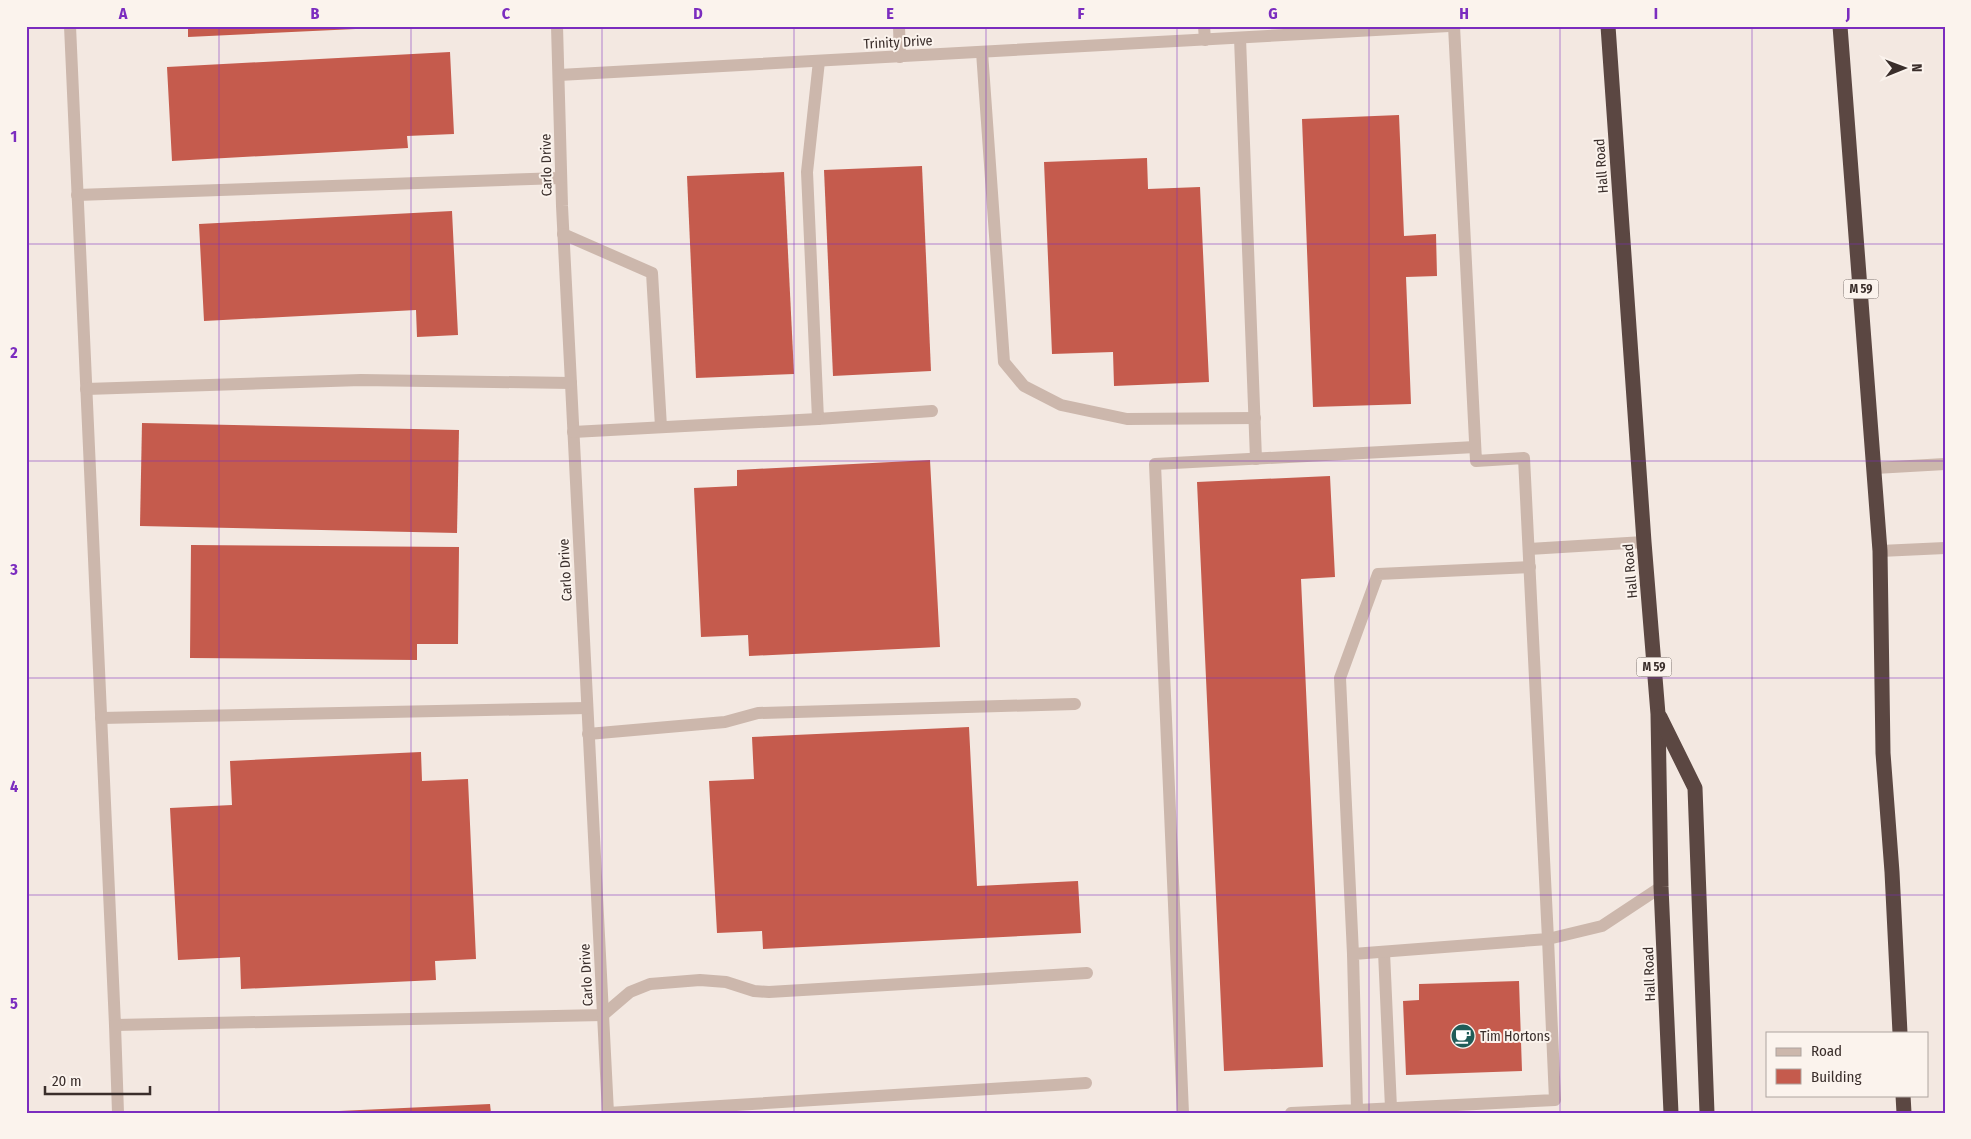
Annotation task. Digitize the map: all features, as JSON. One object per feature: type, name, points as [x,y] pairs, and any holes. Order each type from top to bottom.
[{"type":"highway","name":"Hall Road","points":[[1608,26],[1658,714],[1661,887],[1671,1113]]},
{"type":"highway","name":"M 59","points":[[1840,26],[1880,551],[1883,753],[1892,872],[1900,1032]]},
{"type":"highway","points":[[1658,714],[1695,788],[1707,1113]]},
{"type":"highway","points":[[1903,1096],[1904,1113]]},
{"type":"street","points":[[70,26],[118,1113]]},
{"type":"street","name":"Carlo Drive","points":[[557,26],[563,234],[608,1113]]},
{"type":"street","points":[[899,26],[900,57]]},
{"type":"street","points":[[1204,26],[1205,40]]},
{"type":"street","name":"Trinity Drive","points":[[559,75],[1240,38],[1302,31],[1449,26]]},
{"type":"street","points":[[1291,1113],[1555,1100],[1524,458],[1476,461],[1454,26]]},
{"type":"street","points":[[1240,38],[1256,459]]},
{"type":"street","points":[[982,52],[1004,362],[1024,386],[1061,405],[1127,419],[1255,418]]},
{"type":"street","points":[[818,419],[806,172],[819,61]]},
{"type":"street","points":[[77,195],[561,178]]},
{"type":"street","points":[[563,234],[652,273],[661,427]]},
{"type":"street","points":[[86,389],[361,380],[571,383]]},
{"type":"street","points":[[573,432],[932,411]]},
{"type":"street","points":[[1183,1113],[1155,464],[1475,447]]},
{"type":"street","points":[[1875,468],[1945,464]]},
{"type":"street","points":[[1529,549],[1644,542]]},
{"type":"street","points":[[1880,551],[1945,548]]},
{"type":"street","points":[[1357,1110],[1353,954],[1340,678],[1378,574],[1530,567]]},
{"type":"street","points":[[588,734],[725,722],[758,713],[1075,704]]},
{"type":"street","points":[[101,718],[587,708]]},
{"type":"street","points":[[1353,954],[1548,939],[1602,926],[1661,887]]},
{"type":"street","points":[[1384,952],[1391,1108]]},
{"type":"street","points":[[115,1025],[603,1015],[630,992],[650,984],[700,980],[726,982],[754,991],[769,992],[1087,973]]},
{"type":"street","points":[[608,1113],[1086,1083]]},
{"type":"building","points":[[188,26],[377,26],[377,28],[188,37]]},
{"type":"building","points":[[450,52],[454,134],[407,136],[408,148],[172,161],[167,67]]},
{"type":"building","points":[[1399,115],[1404,236],[1436,234],[1437,276],[1406,277],[1411,404],[1313,407],[1302,119]]},
{"type":"building","points":[[1147,158],[1148,189],[1200,187],[1209,382],[1114,386],[1113,352],[1052,354],[1044,162]]},
{"type":"building","points":[[922,166],[931,371],[833,376],[824,170]]},
{"type":"building","points":[[784,172],[794,374],[696,378],[687,176]]},
{"type":"building","points":[[452,211],[458,335],[417,337],[416,310],[204,321],[199,224]]},
{"type":"building","points":[[142,423],[459,430],[457,533],[140,526]]},
{"type":"building","points":[[930,460],[940,647],[749,656],[748,635],[701,637],[694,488],[737,486],[737,470]]},
{"type":"building","points":[[1330,476],[1335,577],[1301,579],[1323,1067],[1224,1071],[1197,482]]},
{"type":"building","points":[[191,545],[459,547],[458,644],[417,644],[417,660],[190,658]]},
{"type":"building","points":[[969,727],[977,886],[1078,881],[1081,933],[763,949],[762,931],[717,933],[709,781],[754,779],[752,737]]},
{"type":"building","points":[[421,752],[422,781],[468,779],[476,959],[435,961],[436,980],[241,989],[240,957],[178,960],[170,808],[232,805],[230,761]]},
{"type":"building","name":"Tim Hortons","points":[[1519,981],[1522,1071],[1406,1075],[1403,1001],[1419,1000],[1419,984]]},
{"type":"building","points":[[490,1104],[491,1113],[340,1113],[339,1111]]},
{"type":"place","name":"Tim Hortons","points":[[1463,1036]]}]
